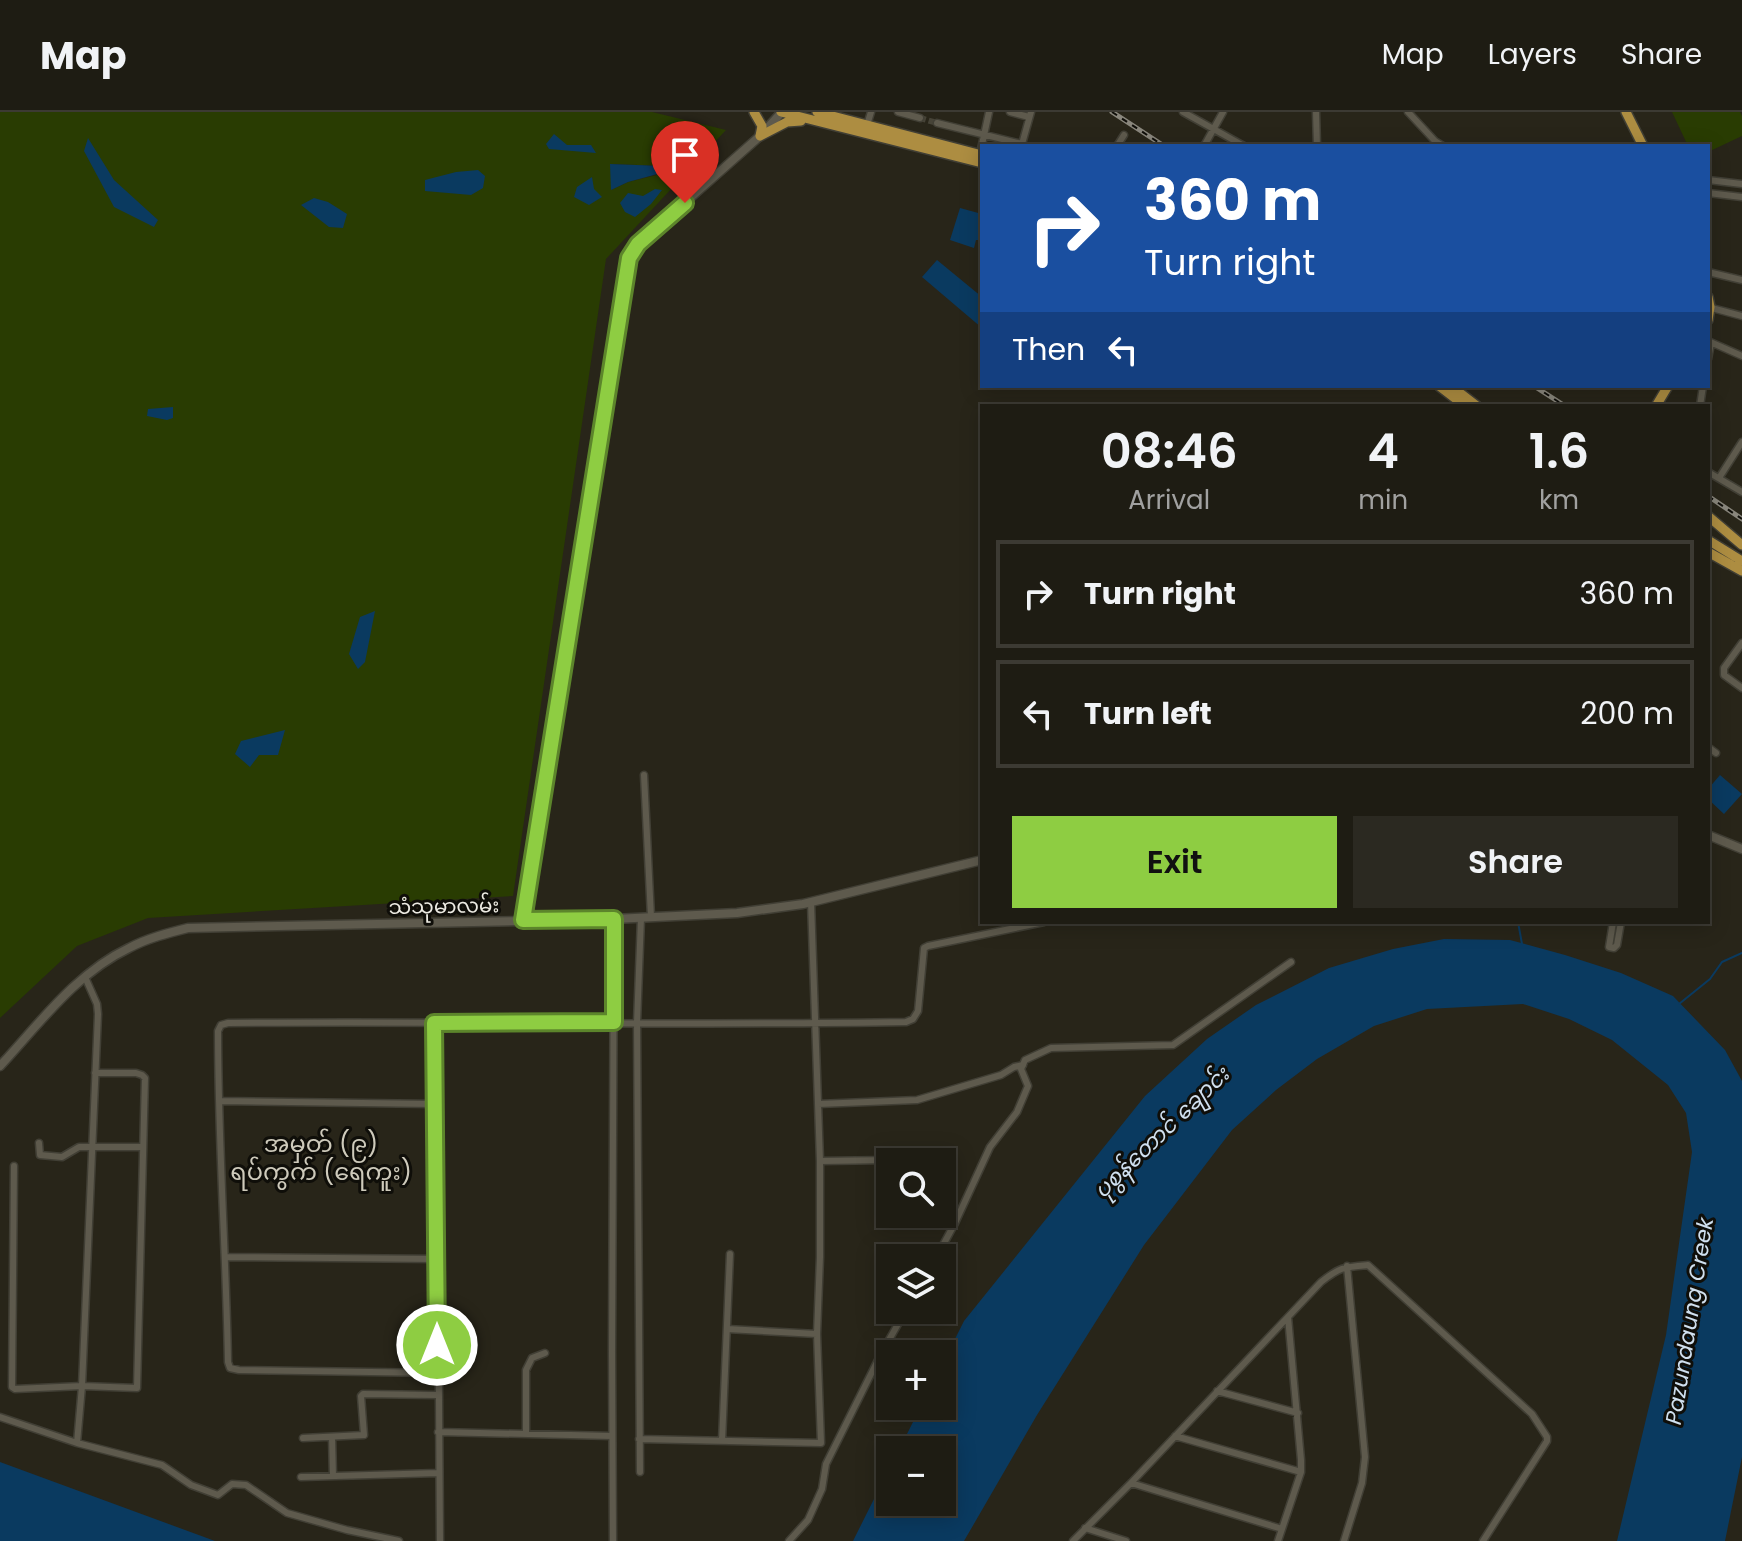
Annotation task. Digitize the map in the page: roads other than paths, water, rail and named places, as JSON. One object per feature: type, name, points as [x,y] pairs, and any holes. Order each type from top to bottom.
[{"type":"main road","points":[[754,112],[762,126],[760,136]]},
{"type":"main road","points":[[523,920],[629,258],[638,244],[760,136],[782,112],[819,114],[867,125],[980,158]]},
{"type":"main road","points":[[1626,112],[1642,144]]},
{"type":"main road","points":[[760,136],[787,122],[819,114],[980,158]]},
{"type":"main road","points":[[1442,388],[1462,404]]},
{"type":"main road","points":[[1454,388],[1474,404]]},
{"type":"main road","points":[[1710,518],[1742,545]]},
{"type":"main road","points":[[1710,541],[1742,561]]},
{"type":"main road","points":[[1710,553],[1742,571]]},
{"type":"main road","points":[[1710,836],[1742,849]]},
{"type":"main road","name":"သံသုမာလမ်း","points":[[0,1066],[85,977],[127,949],[155,936],[188,928],[614,919],[737,913],[811,902],[980,860]]},
{"type":"street","points":[[867,125],[871,112]]},
{"type":"street","points":[[898,112],[920,118]]},
{"type":"street","points":[[982,144],[989,112]]},
{"type":"street","points":[[937,123],[1022,144],[1030,115],[1010,112]]},
{"type":"street","points":[[1183,112],[1240,144]]},
{"type":"street","points":[[1205,144],[1223,112]]},
{"type":"street","points":[[1316,112],[1317,144]]},
{"type":"street","points":[[1408,112],[1440,144]]},
{"type":"street","points":[[1118,144],[1124,135]]},
{"type":"street","points":[[1710,180],[1742,184]]},
{"type":"street","points":[[1710,193],[1742,197]]},
{"type":"street","points":[[1710,272],[1742,280]]},
{"type":"street","points":[[1710,304],[1742,316]]},
{"type":"street","points":[[1710,342],[1742,356]]},
{"type":"street","points":[[1719,478],[1742,442]]},
{"type":"street","points":[[1710,473],[1742,492]]},
{"type":"street","points":[[1742,643],[1724,668],[1724,675],[1742,688]]},
{"type":"street","points":[[1710,748],[1716,753]]},
{"type":"street","points":[[644,775],[651,917]]},
{"type":"street","points":[[639,1439],[821,1443],[817,1334],[820,1161],[811,902]]},
{"type":"street","points":[[640,1472],[637,1023],[641,918]]},
{"type":"street","points":[[613,1541],[614,919]]},
{"type":"street","points":[[437,1373],[230,1368],[219,1101],[218,1031],[221,1025],[815,1024],[910,1021],[918,1011],[924,948],[1034,924]]},
{"type":"street","points":[[1613,924],[1609,947],[1614,948],[1621,924]]},
{"type":"street","points":[[944,1244],[990,1147],[1017,1112],[1028,1086],[1021,1069],[1025,1060],[1051,1048],[1173,1045],[1291,962]]},
{"type":"street","points":[[77,1443],[82,1386],[97,1004],[85,977]]},
{"type":"street","points":[[434,1023],[440,1541]]},
{"type":"street","points":[[818,1104],[917,1100],[1001,1075],[1023,1065]]},
{"type":"street","points":[[14,1166],[12,1387],[138,1387],[145,1078],[136,1073],[95,1073]]},
{"type":"street","points":[[219,1101],[434,1104]]},
{"type":"street","points":[[39,1143],[43,1157],[62,1157],[76,1148],[142,1147]]},
{"type":"street","points":[[820,1161],[876,1160]]},
{"type":"street","points":[[722,1441],[730,1254]]},
{"type":"street","points":[[226,1257],[438,1259]]},
{"type":"street","points":[[1073,1541],[1321,1282],[1337,1269],[1368,1265],[1527,1408],[1545,1432],[1547,1441],[1483,1541]]},
{"type":"street","points":[[1344,1541],[1362,1483],[1365,1457],[1347,1266]]},
{"type":"street","points":[[1278,1541],[1301,1472],[1288,1316]]},
{"type":"street","points":[[789,1541],[808,1520],[822,1489],[826,1464],[898,1324]]},
{"type":"street","points":[[727,1329],[817,1334]]},
{"type":"street","points":[[526,1434],[526,1370],[532,1358],[545,1353]]},
{"type":"street","points":[[1217,1391],[1298,1413]]},
{"type":"street","points":[[303,1438],[364,1435],[363,1394],[438,1395]]},
{"type":"street","points":[[0,1417],[77,1443],[162,1465],[191,1485],[218,1495],[232,1484],[246,1485],[287,1513],[399,1541]]},
{"type":"street","points":[[438,1432],[612,1436]]},
{"type":"street","points":[[1175,1436],[1301,1472]]},
{"type":"street","points":[[332,1437],[333,1476]]},
{"type":"street","points":[[301,1477],[438,1473]]},
{"type":"street","points":[[1131,1483],[1282,1529]]},
{"type":"street","points":[[1085,1528],[1126,1541]]},
{"type":"water","points":[[554,134],[567,145],[591,145],[596,153],[549,149],[546,144]]},
{"type":"water","points":[[88,138],[114,180],[158,220],[154,227],[114,207],[84,151]]},
{"type":"water","points":[[610,164],[663,166],[661,173],[611,190]]},
{"type":"water","points":[[478,170],[485,176],[483,188],[471,195],[425,191],[425,180]]},
{"type":"water","points":[[592,177],[594,189],[602,197],[589,205],[574,197],[577,187]]},
{"type":"water","points":[[655,189],[662,190],[635,217],[625,212],[620,203],[628,193],[643,196]]},
{"type":"water","points":[[314,198],[328,202],[347,214],[343,228],[329,227],[301,205]]},
{"type":"water","points":[[960,208],[980,213],[980,240],[976,240],[974,248],[950,240]]},
{"type":"water","points":[[937,260],[980,295],[980,326],[922,277]]},
{"type":"water","points":[[173,407],[173,418],[167,420],[147,416],[148,409]]},
{"type":"water","points":[[375,611],[365,662],[358,669],[349,654],[360,617]]},
{"type":"water","points":[[285,730],[278,755],[259,755],[250,767],[235,754],[241,741]]},
{"type":"water","points":[[1720,775],[1742,794],[1724,814],[1710,801],[1710,787]]},
{"type":"water","points":[[1444,939],[1510,940],[1565,955],[1621,973],[1673,996],[1725,1050],[1742,1081],[1742,1457],[1725,1541],[1617,1541],[1666,1335],[1692,1152],[1686,1113],[1668,1085],[1612,1040],[1569,1019],[1523,1004],[1427,1009],[1374,1026],[1317,1059],[1276,1090],[1232,1130],[1144,1245],[1037,1415],[964,1541],[853,1541],[876,1495],[876,1516],[956,1516],[956,1436],[906,1436],[914,1420],[956,1420],[954,1340],[964,1321],[1145,1096],[1207,1039],[1256,1005],[1329,968],[1393,949]]},
{"type":"water","points":[[0,1462],[215,1541],[0,1541]]},
{"type":"waterway","points":[[1518,924],[1522,944]]},
{"type":"waterway","points":[[1679,1004],[1710,979],[1722,962],[1742,953]]},
{"type":"tunnel","points":[[920,118],[937,123]]},
{"type":"railway","points":[[1112,112],[1161,144]]},
{"type":"railway","points":[[1537,388],[1562,404]]},
{"type":"railway","points":[[1710,497],[1742,519]]},
{"type":"district","name":"အမှတ် (၉) ရပ်ကွက် (ရေကူး)","points":[[321,1158]]},
{"type":"water label","name":"ပုစွန်တောင် ချောင်း","points":[[1161,1132]]},
{"type":"water label","name":"Pazundaung Creek","points":[[1689,1321]]}]
